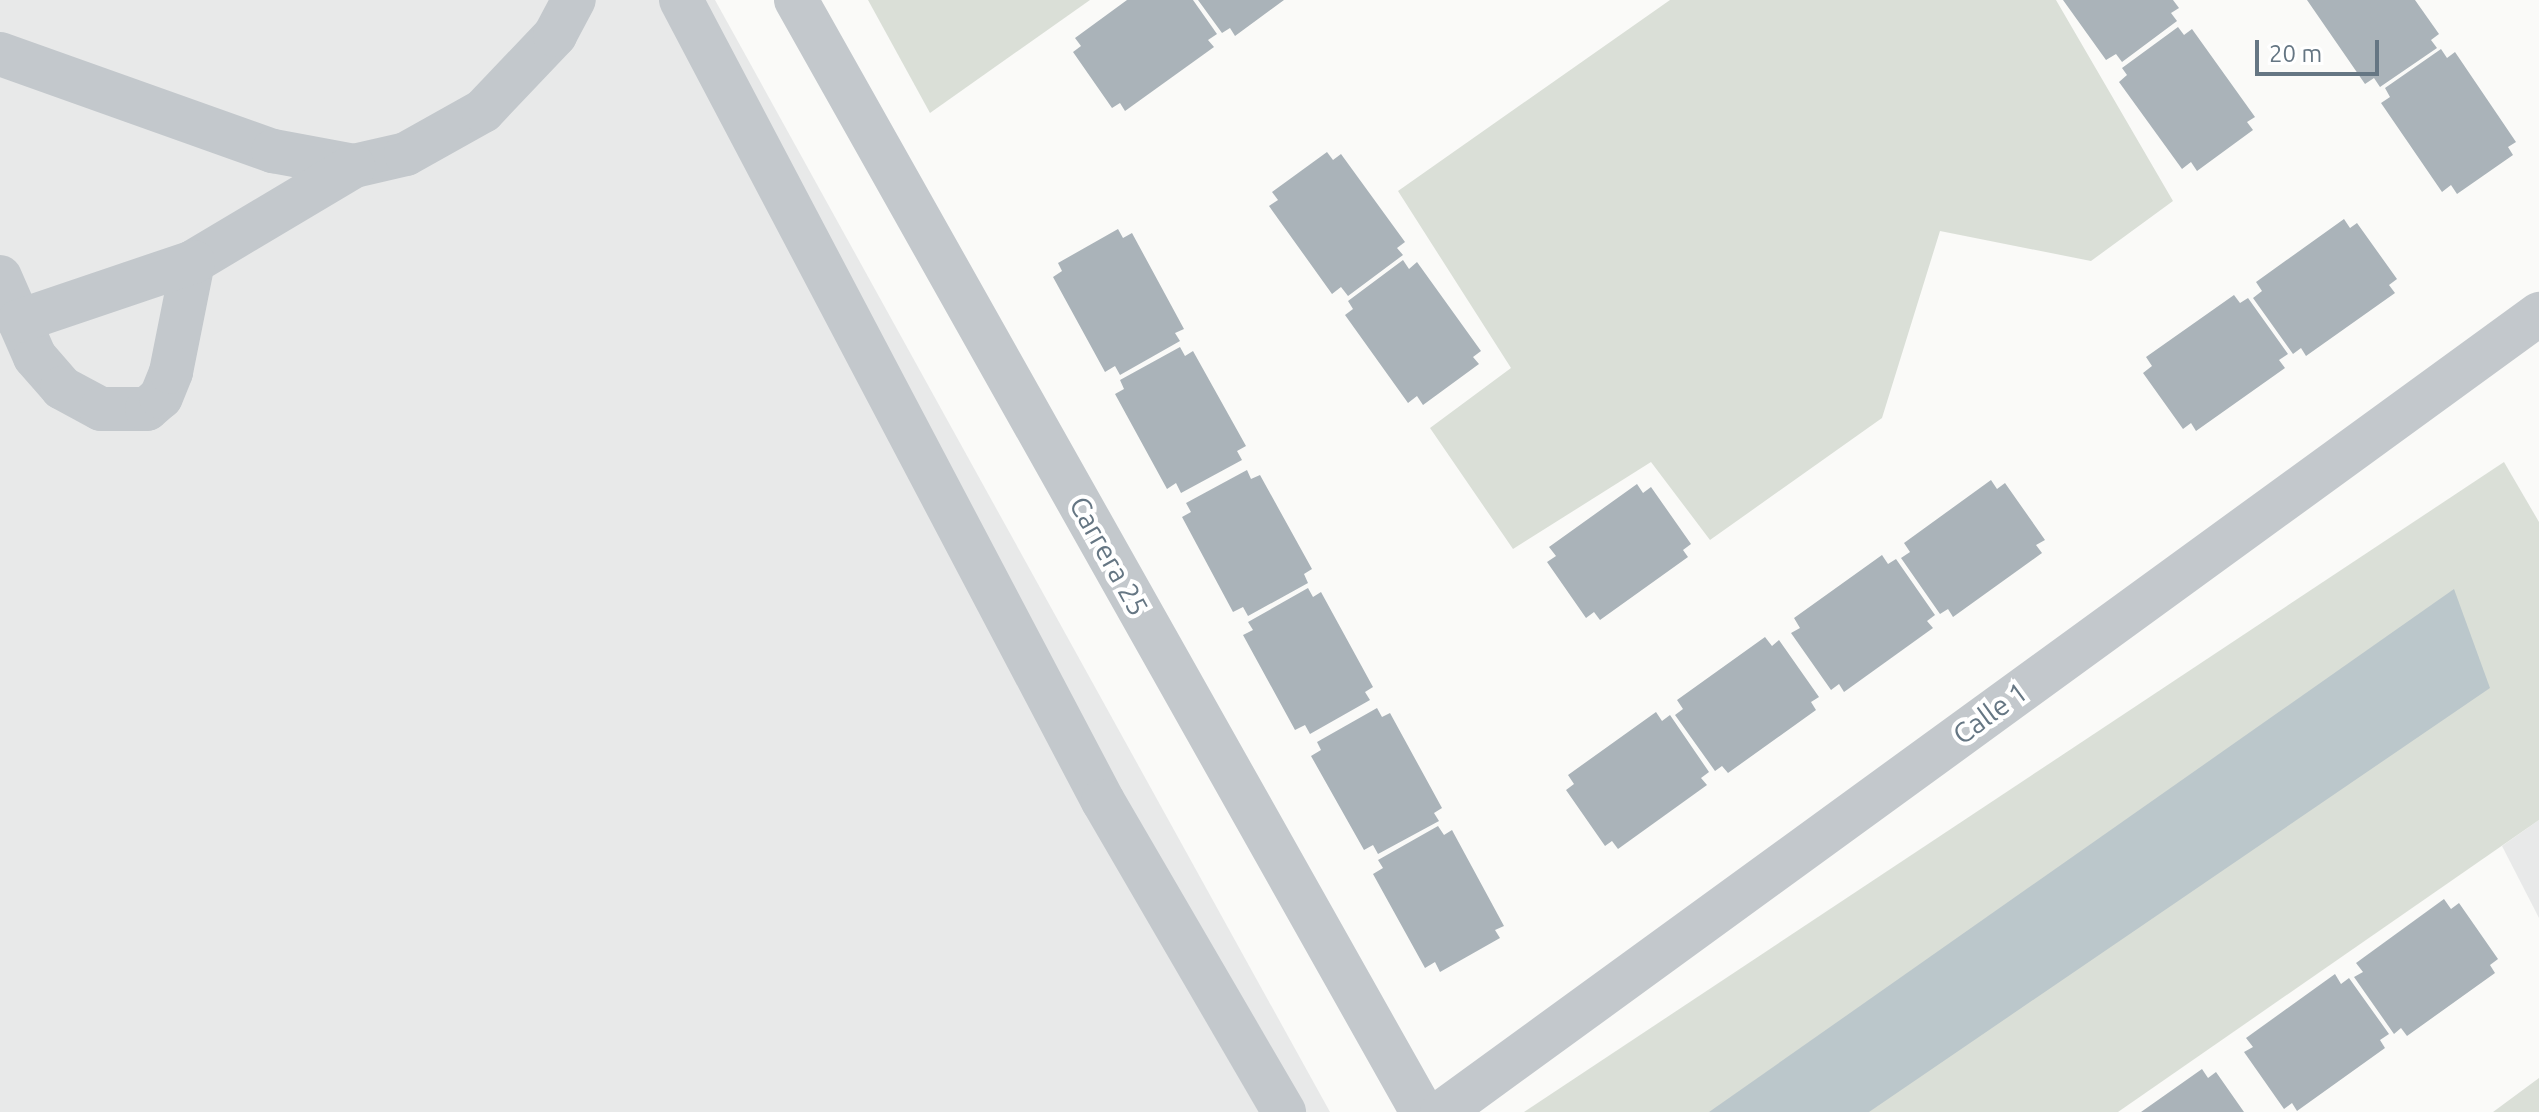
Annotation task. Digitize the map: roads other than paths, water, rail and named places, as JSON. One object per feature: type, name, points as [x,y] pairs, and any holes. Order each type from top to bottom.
[{"type":"street","points":[[19,321],[193,262],[354,166],[406,154],[483,111],[555,35],[574,0]]},
{"type":"street","points":[[681,0],[1103,801],[1284,1112]]},
{"type":"street","name":"Carrera 25","points":[[796,0],[1422,1112]]},
{"type":"street","points":[[0,54],[273,151],[354,166]]},
{"type":"street","points":[[0,277],[35,357],[62,388],[101,409],[147,409],[161,397],[171,372],[193,262]]},
{"type":"street","name":"Calle 1","points":[[1442,1112],[2539,314]]}]
